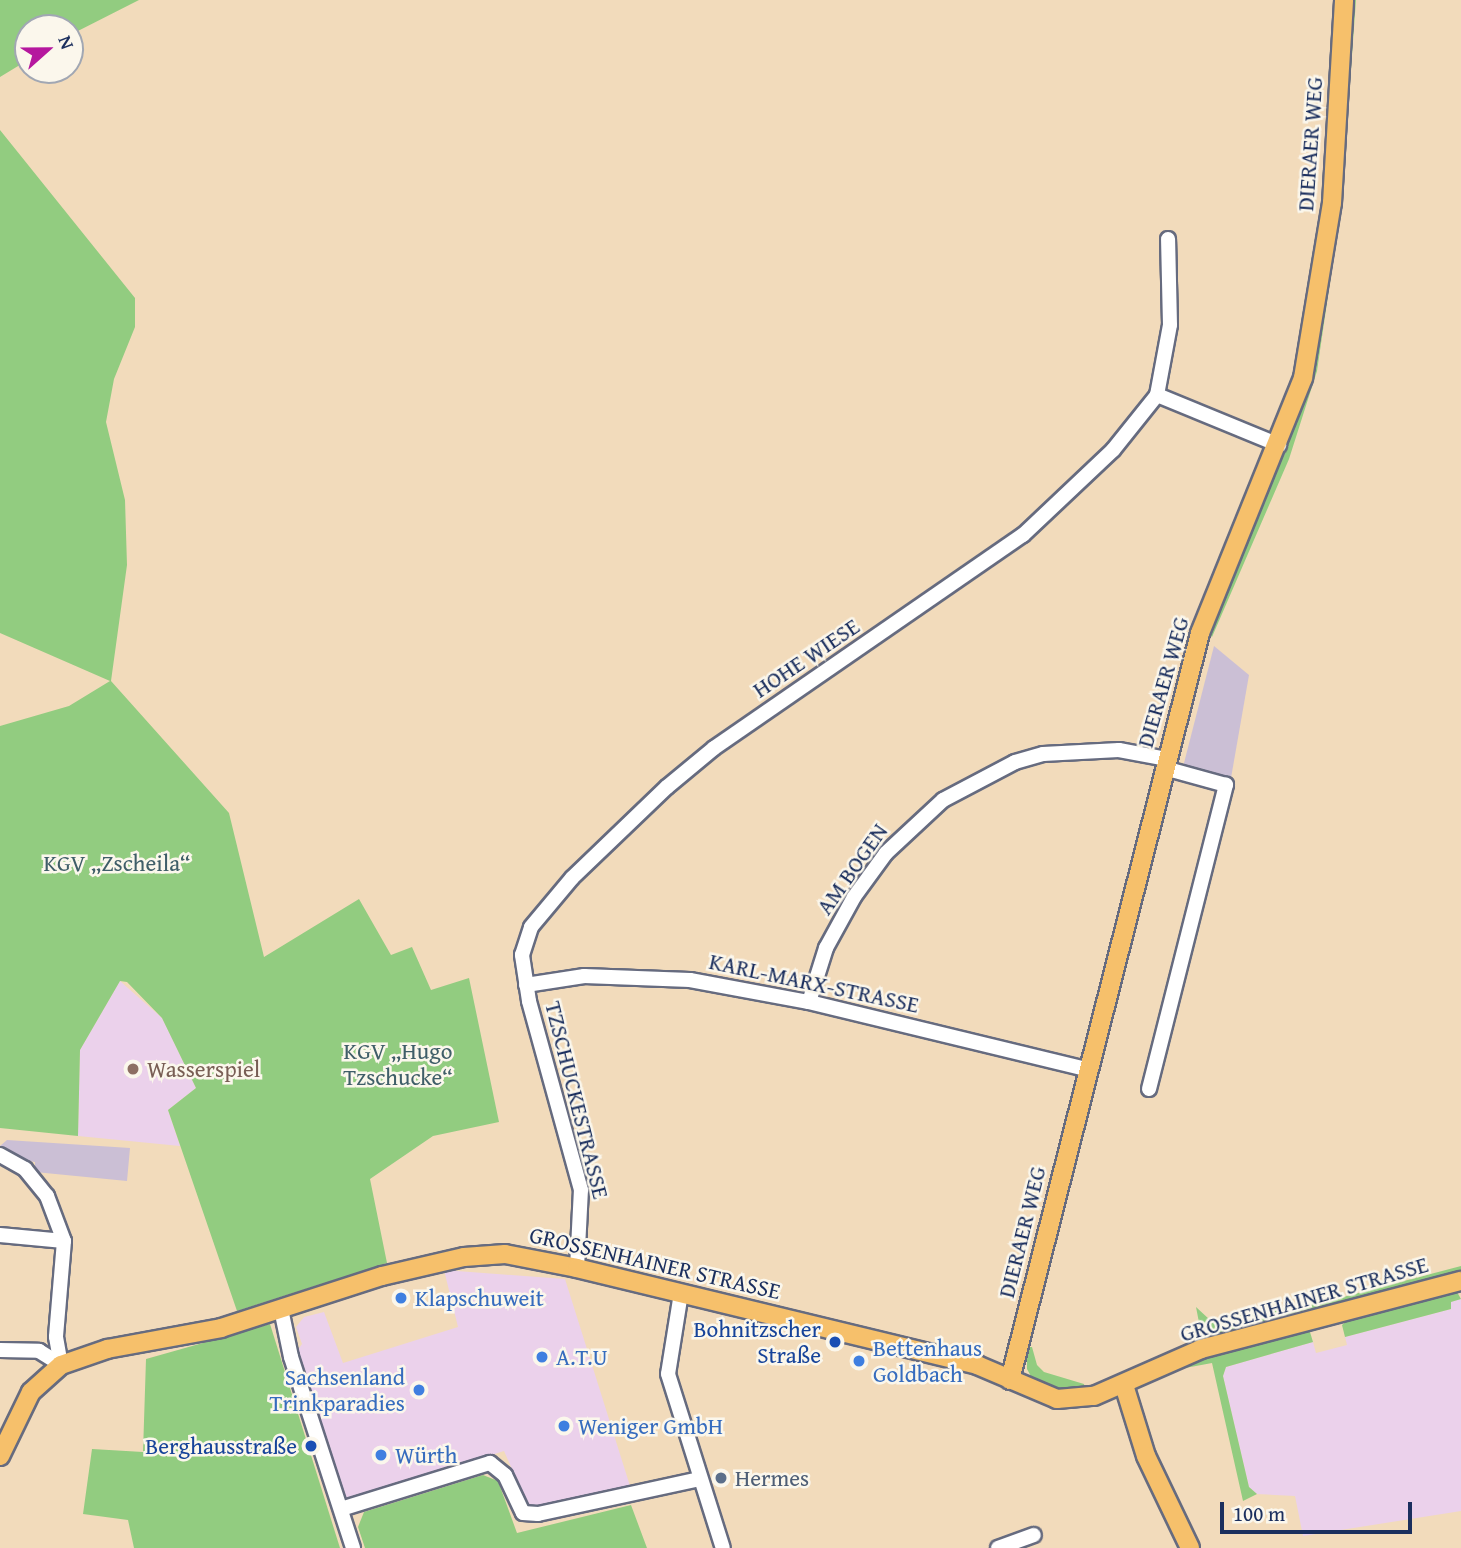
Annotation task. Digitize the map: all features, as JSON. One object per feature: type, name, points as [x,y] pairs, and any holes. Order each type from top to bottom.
[{"type":"main road","name":"DIERAER WEG","points":[[1010,1380],[1200,633],[1279,445],[1303,378],[1332,203],[1344,0]]},
{"type":"main road","name":"GROSSENHAINER STRASSE","points":[[0,1456],[31,1392],[61,1366],[107,1349],[189,1336],[382,1276],[464,1257],[505,1254],[578,1268],[977,1365],[1057,1399],[1094,1396],[1124,1385],[1200,1349],[1461,1281]]},
{"type":"main road","points":[[1124,1385],[1146,1456],[1190,1548]]},
{"type":"street","points":[[1168,239],[1170,325],[1157,395],[1279,445]]},
{"type":"street","name":"HOHE WIESE","points":[[526,985],[522,955],[531,927],[619,829],[714,748],[1023,535],[1065,500],[1157,395]]},
{"type":"street","name":"AM BOGEN","points":[[809,1002],[826,948],[854,897],[886,853],[943,800],[1016,762],[1043,754],[1119,750],[1226,785],[1149,1089]]},
{"type":"street","name":"KARL-MARX-STRASSE","points":[[526,985],[584,976],[650,976],[809,1002],[1090,1070]]},
{"type":"street","name":"TZSCHUCKESTRASSE","points":[[526,985],[581,1190],[578,1268]]},
{"type":"street","points":[[0,1155],[25,1169],[47,1196],[64,1241],[57,1337],[61,1366]]},
{"type":"street","points":[[0,1235],[64,1241]]},
{"type":"street","points":[[681,1293],[668,1374],[723,1548]]},
{"type":"street","points":[[281,1309],[291,1357],[353,1548]]},
{"type":"street","points":[[0,1350],[39,1352],[61,1366]]},
{"type":"street","points":[[341,1509],[490,1462],[505,1475],[523,1513],[538,1514],[700,1479]]},
{"type":"street","points":[[998,1548],[1034,1535]]},
{"type":"shaded area","points":[[1214,646],[1249,675],[1231,778],[1183,767]]},
{"type":"shaded area","name":"Wasserspiel","points":[[120,981],[162,1018],[196,1088],[168,1110],[180,1146],[78,1136],[80,1050]]},
{"type":"shaded area","points":[[7,1140],[130,1148],[127,1181],[35,1172],[35,1162],[22,1160],[0,1146]]},
{"type":"shaded area","points":[[444,1270],[565,1279],[630,1486],[540,1509],[527,1503],[504,1451],[343,1502],[297,1351],[302,1344],[296,1327],[304,1317],[324,1312],[343,1363],[458,1327]]},
{"type":"shaded area","points":[[1461,1299],[1461,1511],[1303,1536],[1295,1496],[1257,1494],[1249,1487],[1223,1376],[1226,1367],[1313,1342],[1316,1353],[1347,1345],[1345,1337],[1451,1309],[1450,1302]]},
{"type":"green space","points":[[0,0],[139,0],[84,28],[84,14],[14,14],[14,68],[0,77]]},
{"type":"green space","points":[[1351,0],[1356,0],[1341,207],[1317,371],[1289,459],[1212,637],[1204,629],[1305,390]]},
{"type":"green space","points":[[0,130],[135,298],[135,327],[114,379],[106,422],[125,500],[127,565],[111,681],[229,813],[264,957],[359,899],[391,955],[412,947],[431,990],[469,978],[499,1122],[433,1136],[370,1179],[387,1263],[237,1311],[168,1110],[196,1088],[162,1018],[127,982],[120,981],[80,1050],[78,1136],[0,1128],[0,726],[69,706],[110,681],[0,633]]},
{"type":"green space","points":[[1461,1266],[1461,1273],[1202,1338],[1196,1307],[1210,1320],[1328,1301]]},
{"type":"green space","points":[[1457,1292],[1461,1299],[1451,1302],[1451,1309],[1345,1337],[1342,1325],[1349,1319]]},
{"type":"green space","points":[[270,1324],[340,1548],[134,1548],[128,1520],[83,1514],[92,1449],[143,1452],[146,1359]]},
{"type":"green space","points":[[1303,1331],[1310,1332],[1313,1342],[1226,1367],[1223,1376],[1249,1487],[1257,1494],[1243,1501],[1212,1363],[1169,1371],[1202,1357]]},
{"type":"green space","points":[[1027,1347],[1032,1347],[1037,1365],[1044,1372],[1084,1384],[1085,1389],[1061,1390],[1033,1380],[1027,1369]]},
{"type":"green space","points":[[483,1475],[498,1481],[517,1533],[631,1505],[647,1548],[365,1548],[358,1527],[364,1512]]},
{"type":"place","name":"Wasserspiel","points":[[133,1069]]},
{"type":"place","name":"Klapschuweit","points":[[401,1298]]},
{"type":"place","name":"Bohnitzscher Straße","points":[[835,1342]]},
{"type":"place","name":"A.T.U","points":[[542,1357]]},
{"type":"place","name":"Bettenhaus Goldbach","points":[[859,1361]]},
{"type":"place","name":"Sachsenland Trinkparadies","points":[[419,1390]]},
{"type":"place","name":"Weniger GmbH","points":[[564,1426]]},
{"type":"place","name":"Berghausstraße","points":[[311,1446]]},
{"type":"place","name":"Würth","points":[[381,1455]]},
{"type":"place","name":"Hermes","points":[[721,1478]]},
{"type":"park label","name":"KGV „Zscheila“","points":[[117,863]]},
{"type":"park label","name":"KGV „Hugo Tzschucke“","points":[[398,1064]]}]
